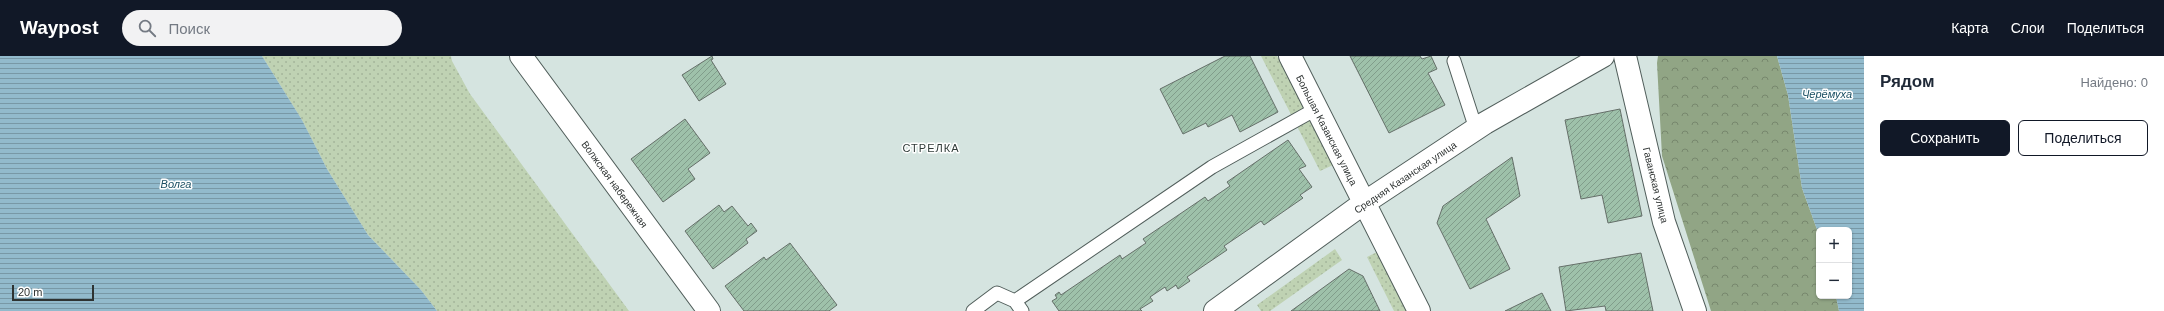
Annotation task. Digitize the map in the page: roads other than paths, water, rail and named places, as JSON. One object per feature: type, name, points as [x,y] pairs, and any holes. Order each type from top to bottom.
[{"type":"street","name":"Волжская набережная","points":[[521,56],[709,311]]},
{"type":"street","name":"Большая Казанская улица","points":[[1290,56],[1419,311]]},
{"type":"street","name":"Средняя Казанская улица","points":[[1215,311],[1364,203],[1476,129],[1603,56]]},
{"type":"street","name":"Гаванская улица","points":[[1625,56],[1664,222],[1695,311]]},
{"type":"lane","points":[[1454,61],[1476,129]]},
{"type":"lane","points":[[973,311],[997,293],[1019,306],[1212,167],[1307,114],[1317,111]]},
{"type":"water","name":"Волга","points":[[0,56],[262,56],[302,120],[327,169],[368,235],[421,290],[437,311],[0,311]]},
{"type":"water","name":"Черёмуха","points":[[1777,56],[1864,56],[1864,311],[1839,311],[1837,299],[1852,299],[1852,227],[1816,227],[1802,188],[1788,95]]},
{"type":"district","name":"СТРЕЛКА","points":[[931,148]]}]
